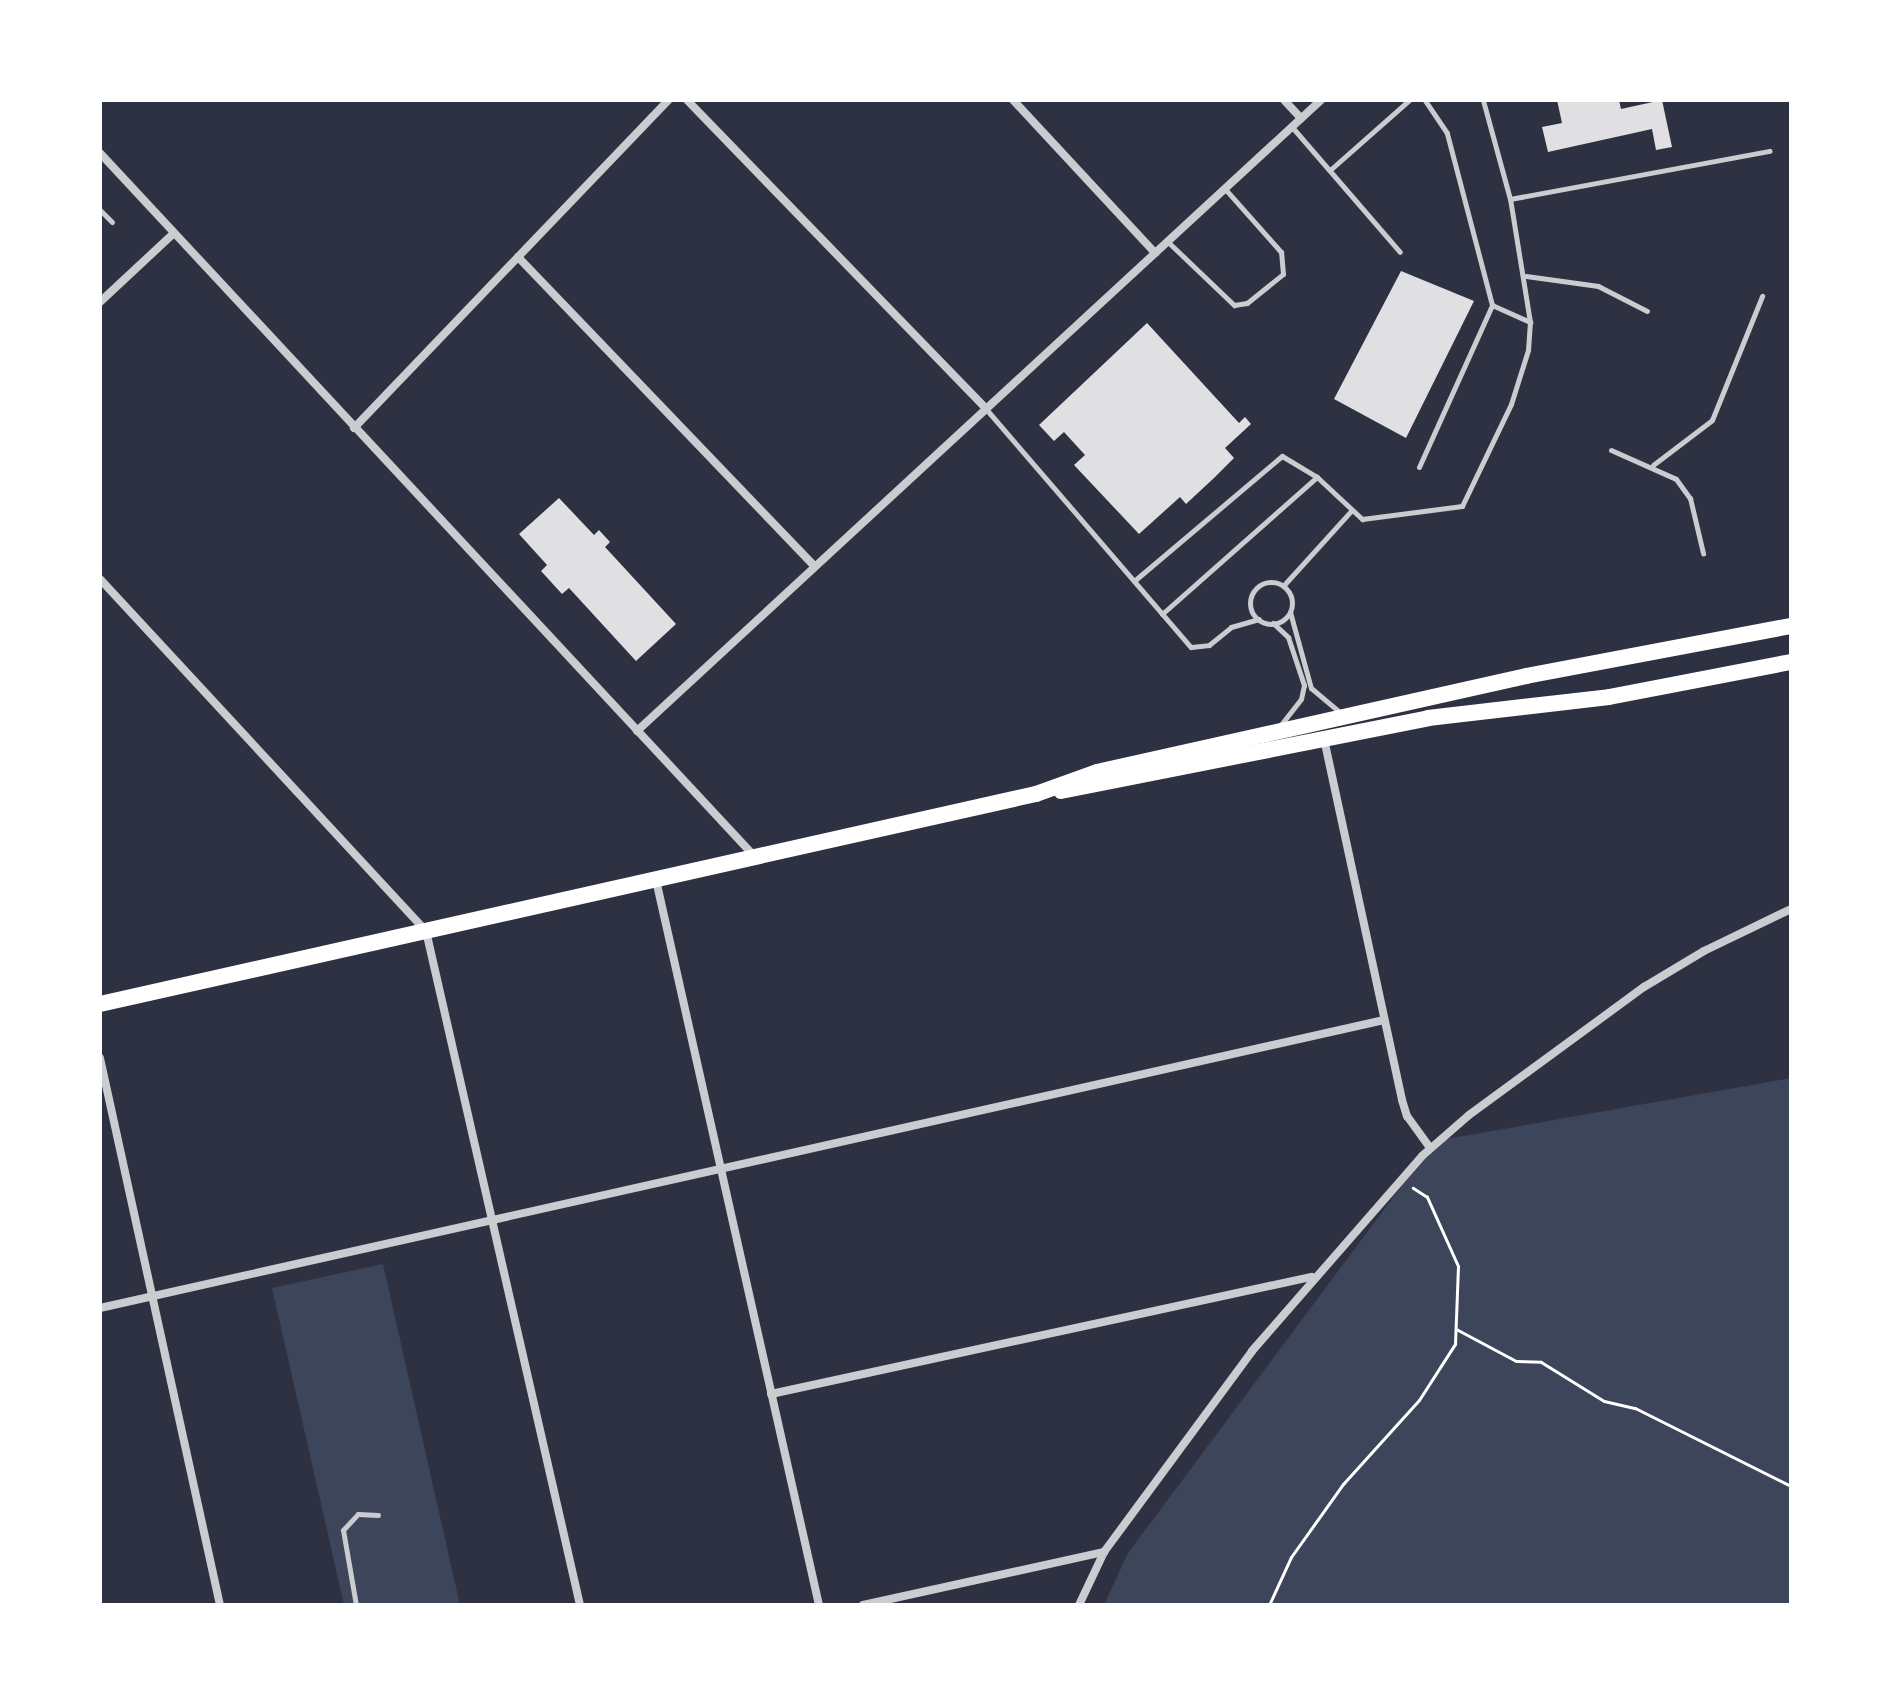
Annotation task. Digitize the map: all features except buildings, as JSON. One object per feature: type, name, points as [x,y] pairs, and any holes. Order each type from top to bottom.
[{"type":"main road","points":[[1036,794],[1097,772],[1355,718],[1526,676],[1791,626]]},
{"type":"main road","points":[[100,1004],[1036,794],[1099,787],[1449,715],[1632,693],[1791,662]]},
{"type":"street","points":[[354,428],[668,100]]},
{"type":"street","points":[[687,100],[986,409]]},
{"type":"street","points":[[1013,100],[1155,253]]},
{"type":"street","points":[[1284,100],[1301,118]]},
{"type":"street","points":[[637,731],[1321,100]]},
{"type":"street","points":[[100,153],[755,857]]},
{"type":"street","points":[[100,302],[174,233]]},
{"type":"street","points":[[518,257],[815,567]]},
{"type":"street","points":[[100,579],[426,931],[580,1605]]},
{"type":"street","points":[[1324,739],[1407,1116],[1430,1148]]},
{"type":"street","points":[[656,879],[819,1605]]},
{"type":"street","points":[[1079,1605],[1104,1552],[1311,1277],[1430,1148],[1644,987],[1704,951],[1791,909]]},
{"type":"street","points":[[100,1308],[1384,1020]]},
{"type":"street","points":[[100,1058],[220,1605]]},
{"type":"street","points":[[771,1394],[1311,1277]]},
{"type":"street","points":[[863,1605],[1104,1552]]},
{"type":"lane","points":[[1330,170],[1409,100]]},
{"type":"lane","points":[[1419,467],[1492,305],[1447,133],[1425,100]]},
{"type":"lane","points":[[1134,581],[1282,456],[1317,477],[1362,519],[1462,506],[1511,404],[1528,350],[1530,322],[1526,276],[1510,199],[1483,100]]},
{"type":"lane","points":[[1292,127],[1400,252]]},
{"type":"lane","points":[[1510,199],[1770,151]]},
{"type":"lane","points":[[1167,241],[1234,305],[1247,303],[1283,274],[1281,252],[1224,189]]},
{"type":"lane","points":[[100,210],[112,222]]},
{"type":"lane","points":[[1526,276],[1598,286],[1647,311]]},
{"type":"lane","points":[[1653,465],[1712,420],[1762,296]]},
{"type":"lane","points":[[1492,305],[1530,322]]},
{"type":"lane","points":[[986,409],[1191,647],[1201,648],[1231,627],[1259,619],[1273,623],[1288,637],[1304,685],[1284,723],[1259,738]]},
{"type":"lane","points":[[1611,450],[1653,465],[1676,479],[1690,498],[1703,553]]},
{"type":"lane","points":[[1162,614],[1317,477]]},
{"type":"lane","points":[[1283,586],[1346,523],[1351,510]]},
{"type":"lane","points":[[1259,619],[1251,608],[1252,593],[1270,582],[1283,586],[1291,598],[1290,612],[1313,692],[1355,718]]},
{"type":"lane","points":[[1273,623],[1290,612]]},
{"type":"lane","points":[[356,1605],[343,1530],[358,1514],[378,1515]]},
{"type":"path","points":[[1269,1605],[1291,1557],[1343,1484],[1419,1400],[1455,1344],[1458,1266],[1453,1248],[1427,1197],[1400,1179]]},
{"type":"path","points":[[1456,1329],[1516,1361],[1541,1362],[1604,1401],[1658,1419],[1791,1486]]},
{"type":"shaded area","points":[[1791,1078],[1791,1605],[1104,1605],[1128,1553],[1435,1141]]},
{"type":"shaded area","points":[[383,1264],[460,1605],[344,1605],[272,1288]]}]
